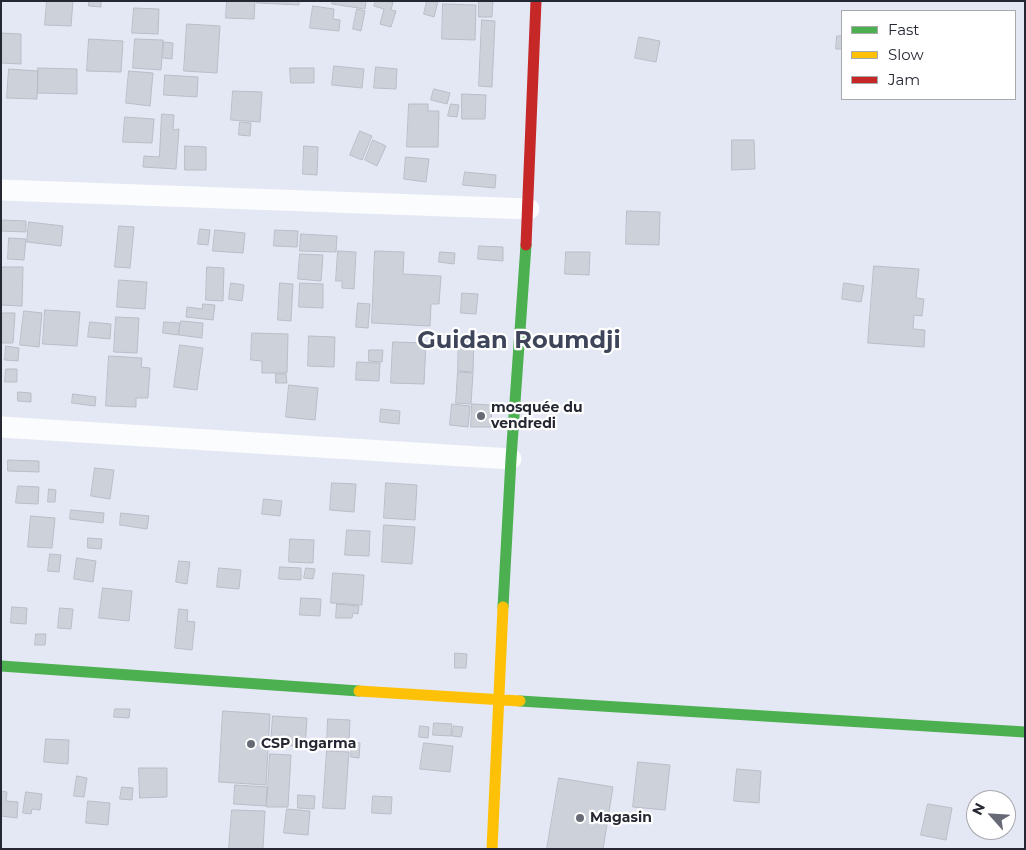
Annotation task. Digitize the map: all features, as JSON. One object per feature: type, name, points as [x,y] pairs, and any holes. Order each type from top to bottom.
[{"type":"main road","points":[[492,849],[511,459],[529,209],[536,1]]},
{"type":"main road","points":[[1,666],[498,700],[1025,732]]},
{"type":"street","points":[[1,190],[529,209]]},
{"type":"street","points":[[1,427],[511,459]]},
{"type":"building","points":[[47,1],[73,1],[71,26],[45,25]]},
{"type":"building","points":[[89,1],[101,1],[101,7],[89,6]]},
{"type":"building","points":[[227,1],[255,1],[254,19],[226,18]]},
{"type":"building","points":[[257,1],[299,1],[299,5],[257,3]]},
{"type":"building","points":[[333,1],[366,1],[365,9],[332,4]]},
{"type":"building","points":[[376,1],[393,2],[391,10],[396,11],[391,27],[380,24],[384,9],[374,6]]},
{"type":"building","points":[[427,1],[438,1],[434,17],[424,14]]},
{"type":"building","points":[[479,1],[493,1],[492,17],[479,17]]},
{"type":"building","points":[[443,4],[476,5],[475,40],[442,39]]},
{"type":"building","points":[[313,6],[334,9],[333,19],[340,20],[339,31],[310,28]]},
{"type":"building","points":[[134,8],[159,9],[158,34],[132,33]]},
{"type":"building","points":[[357,9],[365,11],[361,31],[353,29]]},
{"type":"building","points":[[482,20],[495,21],[492,87],[479,86]]},
{"type":"building","points":[[187,24],[220,26],[217,73],[184,71]]},
{"type":"building","points":[[1,33],[21,34],[21,64],[1,63]]},
{"type":"building","points":[[837,36],[841,36],[841,49],[836,49]]},
{"type":"building","points":[[639,37],[660,41],[656,62],[635,58]]},
{"type":"building","points":[[89,39],[123,41],[121,72],[87,71]]},
{"type":"building","points":[[135,39],[163,40],[161,70],[133,68]]},
{"type":"building","points":[[164,42],[173,43],[172,59],[163,58]]},
{"type":"building","points":[[334,66],[364,69],[362,88],[332,85]]},
{"type":"building","points":[[376,67],[397,69],[396,89],[374,88]]},
{"type":"building","points":[[38,68],[77,69],[77,94],[38,93]]},
{"type":"building","points":[[290,68],[314,68],[314,83],[291,83]]},
{"type":"building","points":[[9,69],[38,71],[37,99],[7,98]]},
{"type":"building","points":[[129,71],[153,73],[150,106],[126,103]]},
{"type":"building","points":[[165,75],[198,77],[197,97],[164,95]]},
{"type":"building","points":[[434,89],[450,93],[447,104],[431,100]]},
{"type":"building","points":[[233,91],[262,92],[260,122],[231,120]]},
{"type":"building","points":[[462,94],[486,95],[485,119],[462,119]]},
{"type":"building","points":[[409,104],[428,104],[428,111],[439,111],[438,147],[407,147]]},
{"type":"building","points":[[451,104],[459,105],[457,117],[448,116]]},
{"type":"building","points":[[162,114],[174,115],[173,130],[179,129],[176,169],[143,167],[144,156],[159,157]]},
{"type":"building","points":[[125,117],[154,119],[152,143],[123,142]]},
{"type":"building","points":[[240,122],[251,123],[250,136],[239,135]]},
{"type":"building","points":[[360,131],[372,136],[362,160],[350,155]]},
{"type":"building","points":[[373,140],[386,146],[377,166],[365,160]]},
{"type":"building","points":[[732,140],[754,140],[755,169],[732,170]]},
{"type":"building","points":[[185,146],[206,147],[206,170],[185,170]]},
{"type":"building","points":[[304,146],[318,147],[317,175],[303,174]]},
{"type":"building","points":[[406,157],[429,159],[426,182],[404,179]]},
{"type":"building","points":[[465,172],[496,175],[495,188],[463,185]]},
{"type":"building","points":[[627,211],[660,212],[659,245],[626,244]]},
{"type":"building","points":[[1,220],[26,221],[26,232],[1,231]]},
{"type":"building","points":[[29,222],[63,226],[61,246],[27,242]]},
{"type":"building","points":[[119,226],[134,227],[130,268],[115,267]]},
{"type":"building","points":[[200,229],[210,230],[208,245],[198,244]]},
{"type":"building","points":[[215,230],[245,233],[243,253],[213,251]]},
{"type":"building","points":[[275,230],[298,231],[297,247],[274,246]]},
{"type":"building","points":[[301,234],[337,236],[336,252],[300,251]]},
{"type":"building","points":[[9,238],[26,239],[24,260],[8,259]]},
{"type":"building","points":[[479,246],[503,247],[503,261],[478,259]]},
{"type":"building","points":[[338,251],[356,252],[354,289],[342,288],[342,281],[336,281]]},
{"type":"building","points":[[375,251],[404,252],[403,274],[441,276],[439,304],[431,304],[430,326],[372,323]]},
{"type":"building","points":[[440,252],[455,253],[454,264],[439,262]]},
{"type":"building","points":[[566,252],[590,252],[589,275],[565,274]]},
{"type":"building","points":[[300,254],[323,255],[321,281],[298,279]]},
{"type":"building","points":[[874,266],[919,269],[916,298],[924,299],[922,316],[914,315],[913,329],[925,330],[924,347],[868,343]]},
{"type":"building","points":[[1,267],[23,267],[22,306],[1,305]]},
{"type":"building","points":[[207,267],[224,268],[223,301],[206,300]]},
{"type":"building","points":[[119,280],[147,282],[145,309],[117,307]]},
{"type":"building","points":[[231,283],[244,285],[242,301],[229,299]]},
{"type":"building","points":[[280,283],[293,284],[291,321],[278,320]]},
{"type":"building","points":[[300,283],[323,284],[323,308],[299,307]]},
{"type":"building","points":[[844,283],[864,286],[861,302],[842,299]]},
{"type":"building","points":[[462,293],[478,294],[476,314],[461,313]]},
{"type":"building","points":[[358,303],[370,304],[368,328],[356,327]]},
{"type":"building","points":[[203,304],[215,305],[213,320],[186,317],[187,307],[202,309]]},
{"type":"building","points":[[45,310],[80,312],[77,346],[43,344]]},
{"type":"building","points":[[24,311],[42,313],[39,347],[20,345]]},
{"type":"building","points":[[1,313],[15,313],[13,343],[1,343]]},
{"type":"building","points":[[116,317],[139,318],[137,353],[114,352]]},
{"type":"building","points":[[181,321],[203,323],[202,338],[179,335]]},
{"type":"building","points":[[90,322],[111,324],[110,339],[88,337]]},
{"type":"building","points":[[164,322],[180,323],[178,335],[163,333]]},
{"type":"building","points":[[252,333],[288,334],[287,373],[262,373],[262,361],[251,360]]},
{"type":"building","points":[[309,336],[335,337],[334,367],[308,366]]},
{"type":"building","points":[[459,337],[474,338],[473,372],[458,371]]},
{"type":"building","points":[[393,342],[426,343],[424,384],[391,383]]},
{"type":"building","points":[[180,345],[203,348],[197,390],[174,387]]},
{"type":"building","points":[[6,346],[19,348],[18,361],[5,360]]},
{"type":"building","points":[[369,350],[383,350],[382,362],[369,361]]},
{"type":"building","points":[[109,356],[142,358],[141,367],[150,368],[148,398],[136,398],[136,407],[106,406]]},
{"type":"building","points":[[357,362],[380,363],[379,381],[356,380]]},
{"type":"building","points":[[6,369],[17,369],[17,382],[5,382]]},
{"type":"building","points":[[458,372],[473,373],[471,404],[456,403]]},
{"type":"building","points":[[276,374],[286,374],[287,383],[276,383]]},
{"type":"building","points":[[289,385],[318,388],[315,420],[286,417]]},
{"type":"building","points":[[18,392],[31,393],[31,402],[18,401]]},
{"type":"building","points":[[73,394],[96,397],[95,406],[72,403]]},
{"type":"building","points":[[452,404],[470,406],[468,427],[450,425]]},
{"type":"building","name":"mosquée du vendredi","points":[[472,404],[492,405],[491,427],[471,427]]},
{"type":"building","points":[[381,409],[400,411],[399,424],[380,422]]},
{"type":"building","points":[[8,460],[39,461],[39,472],[8,471]]},
{"type":"building","points":[[95,468],[114,470],[110,499],[91,496]]},
{"type":"building","points":[[332,483],[356,484],[354,512],[330,510]]},
{"type":"building","points":[[386,483],[417,485],[415,520],[384,518]]},
{"type":"building","points":[[18,486],[39,487],[38,504],[16,503]]},
{"type":"building","points":[[49,489],[56,490],[55,502],[48,502]]},
{"type":"building","points":[[264,499],[282,501],[280,516],[262,514]]},
{"type":"building","points":[[71,510],[104,513],[103,523],[70,519]]},
{"type":"building","points":[[121,513],[149,516],[147,529],[120,525]]},
{"type":"building","points":[[31,516],[55,518],[52,548],[28,547]]},
{"type":"building","points":[[384,525],[415,527],[412,564],[382,562]]},
{"type":"building","points":[[347,530],[370,531],[369,556],[345,555]]},
{"type":"building","points":[[88,538],[102,539],[101,549],[88,548]]},
{"type":"building","points":[[290,539],[314,540],[313,563],[289,562]]},
{"type":"building","points":[[50,554],[61,555],[59,572],[48,571]]},
{"type":"building","points":[[77,558],[96,561],[93,582],[74,579]]},
{"type":"building","points":[[179,561],[190,562],[187,584],[176,582]]},
{"type":"building","points":[[280,567],[301,568],[301,580],[279,579]]},
{"type":"building","points":[[219,568],[241,570],[239,589],[217,587]]},
{"type":"building","points":[[306,568],[315,569],[313,579],[304,578]]},
{"type":"building","points":[[333,573],[364,575],[362,605],[331,603]]},
{"type":"building","points":[[103,588],[132,591],[129,621],[99,618]]},
{"type":"building","points":[[301,598],[321,599],[320,616],[300,615]]},
{"type":"building","points":[[337,604],[359,606],[358,614],[353,613],[352,618],[336,618]]},
{"type":"building","points":[[12,607],[27,608],[26,624],[11,623]]},
{"type":"building","points":[[60,608],[73,609],[71,629],[58,628]]},
{"type":"building","points":[[179,609],[188,610],[187,621],[195,622],[192,650],[175,648]]},
{"type":"building","points":[[36,634],[46,634],[45,645],[35,645]]},
{"type":"building","points":[[455,653],[467,654],[466,668],[455,668]]},
{"type":"building","points":[[115,709],[130,709],[129,718],[114,717]]},
{"type":"building","points":[[223,711],[270,714],[266,785],[219,782]]},
{"type":"building","points":[[273,716],[307,718],[305,747],[271,744]]},
{"type":"building","points":[[328,719],[350,720],[349,743],[327,742]]},
{"type":"building","points":[[434,723],[452,724],[451,736],[433,735]]},
{"type":"building","points":[[420,726],[429,727],[428,738],[419,737]]},
{"type":"building","points":[[454,726],[463,727],[461,737],[452,736]]},
{"type":"building","points":[[46,739],[69,740],[68,764],[44,762]]},
{"type":"building","points":[[352,742],[360,743],[359,758],[351,757]]},
{"type":"building","points":[[424,743],[453,746],[450,772],[420,769]]},
{"type":"building","points":[[327,751],[349,752],[345,809],[323,808]]},
{"type":"building","points":[[270,754],[291,755],[288,807],[267,807]]},
{"type":"building","points":[[638,762],[670,765],[665,810],[633,807]]},
{"type":"building","points":[[139,768],[167,768],[167,797],[140,798]]},
{"type":"building","points":[[737,769],[761,771],[759,803],[734,801]]},
{"type":"building","points":[[77,776],[87,778],[84,797],[74,796]]},
{"type":"building","name":"Magasin","points":[[559,778],[613,787],[603,849],[547,849]]},
{"type":"building","points":[[235,785],[267,787],[266,806],[234,804]]},
{"type":"building","points":[[122,787],[133,788],[132,800],[120,799]]},
{"type":"building","points":[[1,791],[7,792],[6,801],[18,802],[17,818],[1,816]]},
{"type":"building","points":[[26,792],[42,794],[40,810],[32,809],[31,814],[23,813]]},
{"type":"building","points":[[298,795],[315,796],[314,809],[298,808]]},
{"type":"building","points":[[373,796],[392,797],[391,814],[372,813]]},
{"type":"building","points":[[88,801],[110,803],[108,825],[86,823]]},
{"type":"building","points":[[928,804],[952,808],[946,840],[921,835]]},
{"type":"building","points":[[287,809],[310,811],[308,835],[284,833]]},
{"type":"building","points":[[232,810],[265,811],[263,849],[229,849]]},
{"type":"traffic: fast","points":[[503,607],[526,245]]},
{"type":"traffic: fast","points":[[1,666],[359,691]]},
{"type":"traffic: fast","points":[[520,701],[1025,732]]},
{"type":"traffic: slow","points":[[492,849],[503,607]]},
{"type":"traffic: slow","points":[[359,691],[520,701]]},
{"type":"traffic: jam","points":[[526,245],[536,1]]},
{"type":"place","name":"mosquée du vendredi","points":[[481,416]]},
{"type":"place","name":"CSP Ingarma","points":[[251,744]]},
{"type":"place","name":"Magasin","points":[[580,818]]},
{"type":"district","name":"Guidan Roumdji","points":[[519,341]]}]
